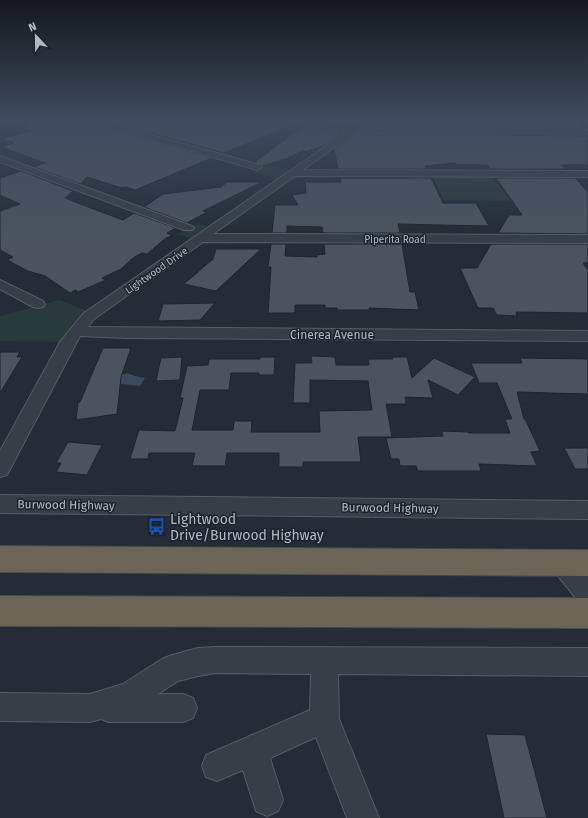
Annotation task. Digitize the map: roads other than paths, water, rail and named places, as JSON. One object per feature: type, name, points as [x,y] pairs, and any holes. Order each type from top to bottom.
[{"type":"highway","points":[[0,559],[575,563]]},
{"type":"highway","points":[[0,611],[588,613]]},
{"type":"street","points":[[225,158],[257,167]]},
{"type":"street","name":"Lightwood Drive","points":[[0,469],[68,342],[76,330],[98,309],[315,158]]},
{"type":"street","points":[[0,159],[188,228]]},
{"type":"street","points":[[294,173],[588,174]]},
{"type":"street","name":"Piperita Road","points":[[202,238],[588,239]]},
{"type":"street","points":[[0,284],[38,304]]},
{"type":"street","name":"Cinerea Avenue","points":[[76,330],[135,333],[588,336]]},
{"type":"street","name":"Burwood Highway","points":[[0,504],[588,510]]},
{"type":"street","points":[[575,563],[588,594]]},
{"type":"street","points":[[325,661],[324,719],[356,816]]},
{"type":"street","points":[[90,708],[129,696],[172,669],[198,662],[588,662]]},
{"type":"street","points":[[0,707],[183,708]]},
{"type":"street","points":[[217,766],[324,719]]},
{"type":"street","points":[[252,750],[267,800]]},
{"type":"water","points":[[127,373],[145,378],[140,386],[114,383],[119,376]]},
{"type":"place","name":"Lightwood Drive/Burwood Highway","points":[[157,527]]}]
